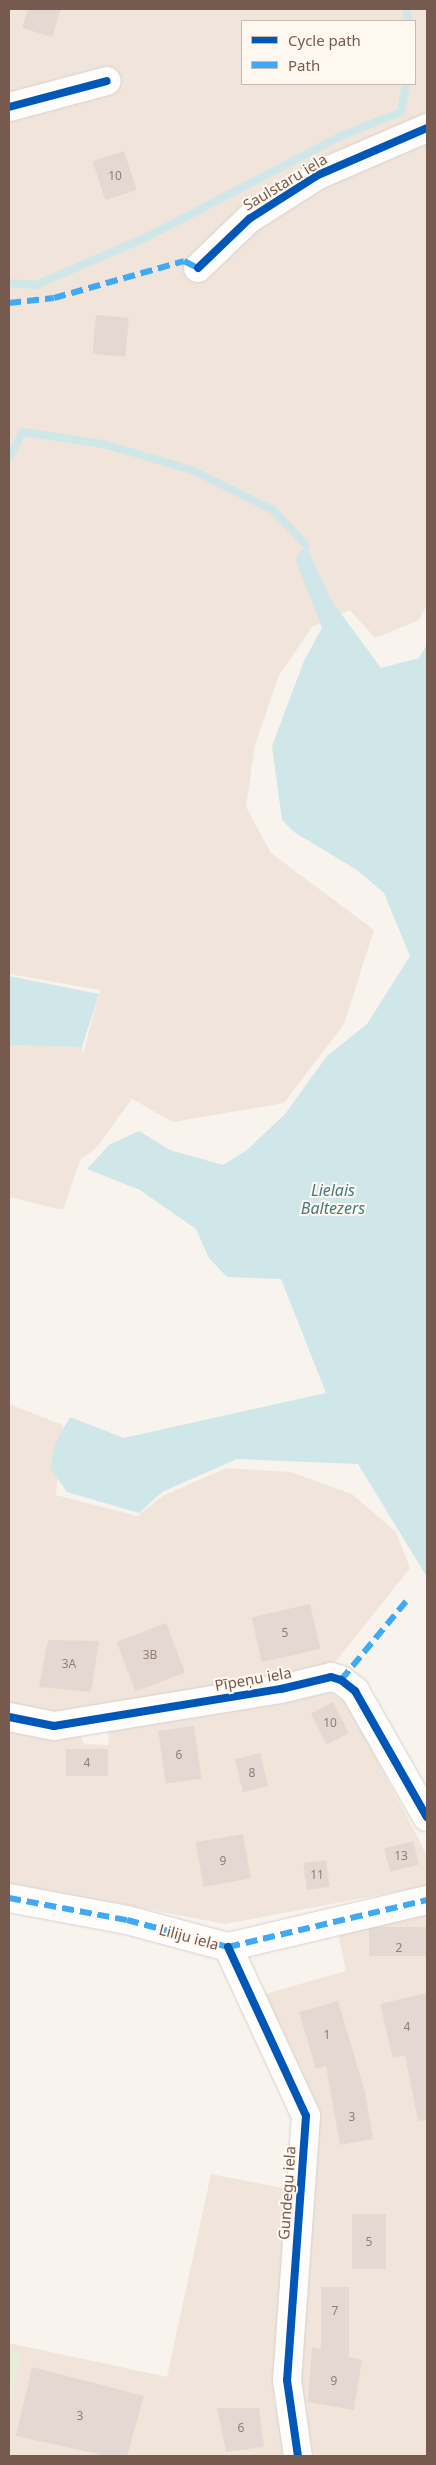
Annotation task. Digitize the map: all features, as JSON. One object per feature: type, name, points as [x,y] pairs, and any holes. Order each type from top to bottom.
[{"type":"street","points":[[9,107],[106,82]]},
{"type":"street","name":"Saulstaru iela","points":[[198,268],[249,219],[318,175],[427,128]]},
{"type":"street","name":"Pīpeņu iela","points":[[9,1717],[54,1726],[336,1678],[355,1691],[427,1817]]},
{"type":"street","name":"Liliju iela","points":[[9,1898],[127,1920],[228,1947],[427,1900]]},
{"type":"street","name":"Gundegu iela","points":[[228,1947],[306,2116],[287,2380],[298,2456]]},
{"type":"shaded area","points":[[9,9],[427,9],[427,605],[419,620],[375,638],[350,610],[313,626],[279,675],[255,745],[246,807],[271,853],[374,930],[344,1024],[284,1103],[173,1122],[132,1099],[96,1148],[80,1160],[63,1210],[9,1197],[9,1045],[82,1047],[83,1054],[100,990],[9,974]]},
{"type":"shaded area","points":[[9,1404],[63,1425],[56,1495],[137,1516],[163,1496],[226,1468],[291,1472],[352,1494],[396,1532],[410,1568],[329,1670],[66,1713],[9,1708]]},
{"type":"shaded area","points":[[330,1693],[346,1701],[427,1855],[427,1886],[225,1924],[9,1883],[9,1732],[57,1735],[79,1733],[84,1744],[109,1745],[108,1729]]},
{"type":"shaded area","points":[[427,1913],[427,2456],[315,2456],[299,2431],[294,2348],[313,2134],[265,1994],[346,1971],[338,1933]]},
{"type":"shaded area","points":[[211,2174],[288,2189],[274,2400],[286,2448],[292,2456],[9,2456],[9,2343],[167,2377]]},
{"type":"green space","points":[[9,2350],[21,2353],[9,2415]]},
{"type":"water","name":"Lielais Baltezers","points":[[306,545],[331,600],[381,668],[419,658],[427,644],[427,1577],[358,1464],[237,1459],[162,1492],[139,1513],[67,1492],[50,1468],[55,1443],[70,1417],[124,1438],[326,1393],[281,1279],[227,1277],[209,1258],[196,1229],[140,1190],[87,1169],[109,1145],[139,1131],[170,1150],[223,1165],[247,1150],[285,1114],[327,1056],[367,1024],[410,956],[384,893],[357,870],[294,832],[282,820],[272,746],[304,661],[322,628],[295,559]]},
{"type":"water","points":[[9,976],[99,994],[82,1047],[9,1045]]},
{"type":"building","points":[[28,9],[61,9],[52,37],[22,28]]},
{"type":"building","points":[[124,151],[137,190],[105,200],[93,161]]},
{"type":"building","points":[[96,315],[129,318],[125,357],[93,354]]},
{"type":"building","points":[[310,1604],[320,1649],[262,1662],[252,1617]]},
{"type":"building","points":[[166,1623],[185,1672],[136,1691],[117,1642]]},
{"type":"building","points":[[48,1640],[99,1641],[91,1692],[39,1687]]},
{"type":"building","points":[[333,1702],[349,1733],[327,1745],[311,1713]]},
{"type":"building","points":[[194,1726],[201,1778],[166,1783],[158,1731]]},
{"type":"building","points":[[66,1749],[108,1749],[108,1776],[66,1776]]},
{"type":"building","points":[[260,1753],[268,1786],[243,1792],[235,1759]]},
{"type":"building","points":[[243,1834],[251,1878],[204,1887],[196,1842]]},
{"type":"building","points":[[413,1841],[419,1864],[390,1872],[384,1849]]},
{"type":"building","points":[[326,1860],[330,1887],[307,1890],[303,1863]]},
{"type":"building","points":[[369,1927],[427,1927],[427,1956],[369,1956]]},
{"type":"building","points":[[427,1993],[427,2120],[418,2121],[405,2055],[393,2058],[380,2004]]},
{"type":"building","points":[[338,2001],[365,2092],[373,2139],[340,2145],[326,2066],[316,2069],[299,2012]]},
{"type":"building","points":[[352,2214],[386,2214],[386,2269],[352,2269]]},
{"type":"building","points":[[321,2287],[349,2287],[349,2357],[362,2360],[354,2410],[308,2402],[312,2347],[321,2350]]},
{"type":"building","points":[[32,2367],[144,2396],[127,2456],[107,2456],[16,2436]]},
{"type":"building","points":[[217,2408],[259,2408],[264,2447],[226,2452]]},
{"type":"waterway","points":[[406,9],[409,20]]},
{"type":"waterway","points":[[9,283],[36,285],[149,236],[341,136],[401,112],[406,85]]},
{"type":"waterway","points":[[9,457],[23,432],[103,444],[192,470],[273,510],[306,545]]},
{"type":"marked path","points":[[9,303],[54,298],[184,261],[198,268],[201,265]]},
{"type":"marked path","points":[[341,1680],[408,1599]]},
{"type":"marked path","points":[[9,1898],[127,1920],[228,1947],[427,1900]]},
{"type":"cycle path","points":[[9,107],[107,81]]},
{"type":"cycle path","points":[[198,268],[249,219],[318,175],[427,128]]},
{"type":"cycle path","points":[[9,1717],[54,1726],[281,1689],[331,1677],[341,1680],[355,1691],[427,1817]]},
{"type":"cycle path","points":[[228,1947],[306,2116],[287,2380],[298,2456]]}]
